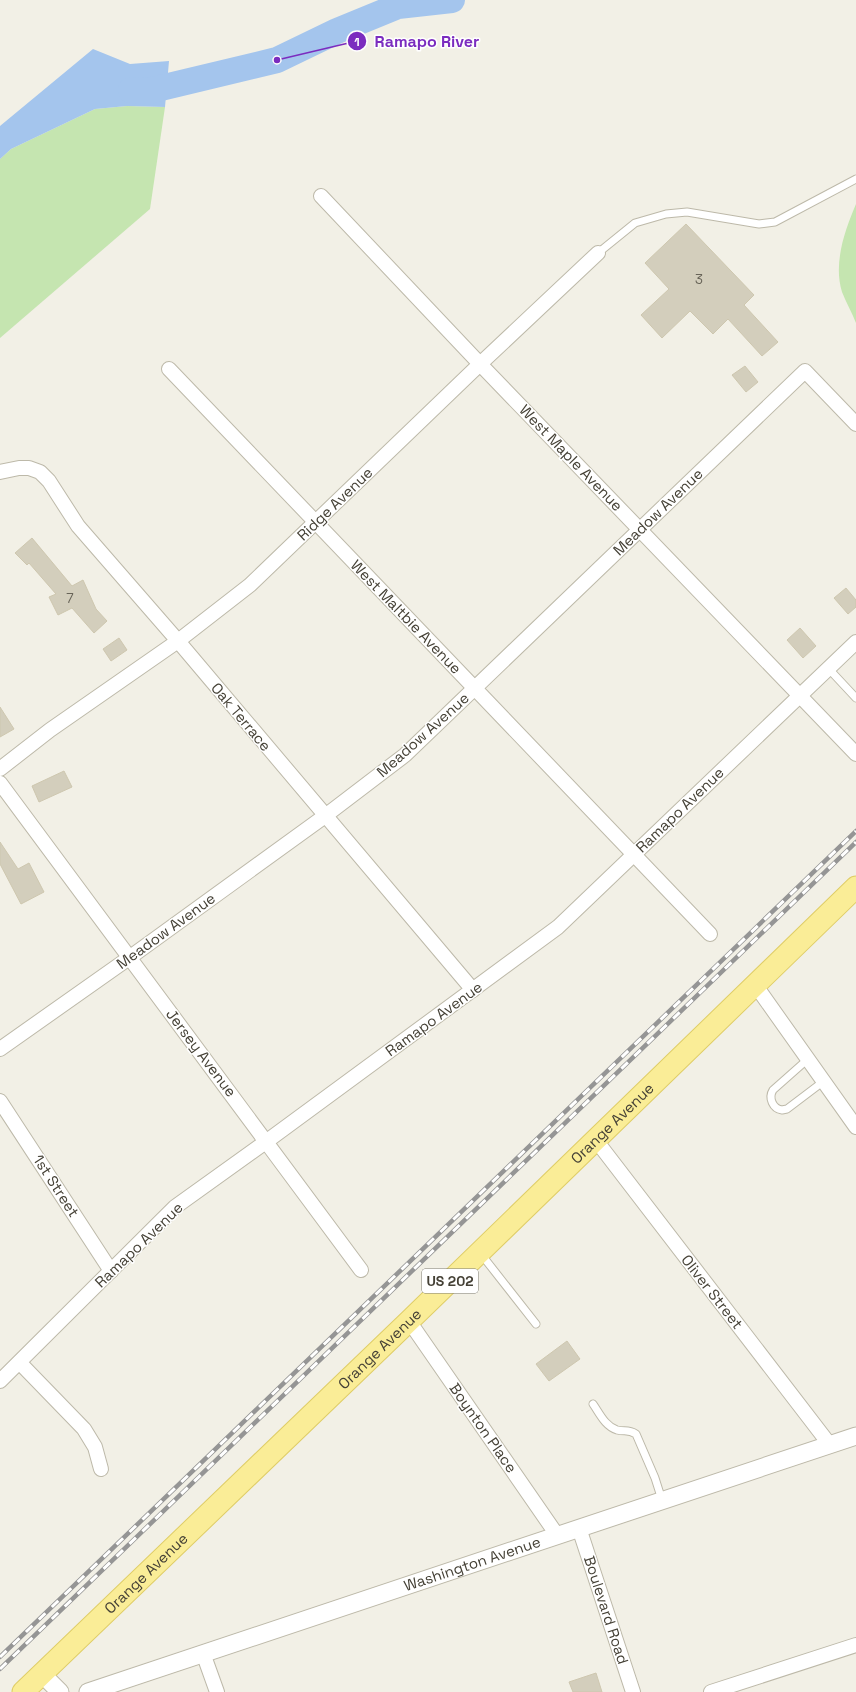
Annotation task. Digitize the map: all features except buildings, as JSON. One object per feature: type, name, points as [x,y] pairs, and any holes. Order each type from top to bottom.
[{"type":"main road","name":"Orange Avenue","points":[[24,1692],[409,1321],[595,1139],[756,986],[856,887]]},
{"type":"street","name":"West Maple Avenue","points":[[321,196],[480,364],[856,754]]},
{"type":"street","name":"Ridge Avenue","points":[[0,769],[50,730],[178,641],[250,586],[480,364],[598,253]]},
{"type":"street","name":"West Maltbie Avenue","points":[[169,369],[710,934]]},
{"type":"street","name":"Meadow Avenue","points":[[0,1050],[325,816],[405,755],[805,371],[856,424]]},
{"type":"street","name":"Oak Terrace","points":[[0,472],[19,468],[29,468],[40,472],[48,481],[78,526],[178,641],[473,990]]},
{"type":"street","name":"Ramapo Avenue","points":[[0,1382],[175,1207],[267,1142],[558,927],[856,642]]},
{"type":"street","name":"Jersey Avenue","points":[[0,783],[361,1270]]},
{"type":"street","points":[[756,986],[856,1127]]},
{"type":"street","name":"1st Street","points":[[0,1101],[111,1271]]},
{"type":"street","name":"Oliver Street","points":[[595,1139],[830,1445]]},
{"type":"street","name":"Boynton Place","points":[[409,1321],[557,1535]]},
{"type":"street","points":[[20,1363],[84,1428],[95,1448],[101,1469]]},
{"type":"street","name":"Washington Avenue","points":[[88,1692],[856,1436]]},
{"type":"street","name":"Boulevard Road","points":[[579,1528],[634,1692]]},
{"type":"street","points":[[711,1692],[856,1645]]},
{"type":"street","points":[[203,1653],[218,1692]]},
{"type":"street","points":[[42,1674],[60,1692]]},
{"type":"lane","points":[[598,253],[635,223],[666,214],[687,212],[759,224],[775,222],[856,178]]},
{"type":"lane","points":[[828,668],[856,698]]},
{"type":"lane","points":[[808,1059],[773,1090],[771,1098],[775,1107],[782,1110],[787,1109],[824,1081]]},
{"type":"lane","points":[[479,1252],[536,1324]]},
{"type":"lane","points":[[592,1404],[608,1427],[619,1431],[630,1431],[636,1434],[655,1478],[662,1500]]},
{"type":"green space","points":[[127,106],[165,107],[150,209],[0,338],[0,159],[11,149],[95,109]]},
{"type":"green space","points":[[856,204],[856,323],[842,292],[839,270],[844,236]]},
{"type":"water","points":[[93,49],[130,64],[169,61],[165,107],[127,106],[95,109],[11,149],[0,159],[0,126]]},
{"type":"waterway","points":[[131,90],[148,91],[277,60],[337,31],[398,6],[452,0]]},
{"type":"railway","points":[[0,1657],[856,831]]},
{"type":"railway","points":[[0,1669],[856,842]]},
{"type":"place","name":"Ramapo River","points":[[277,60]]}]
